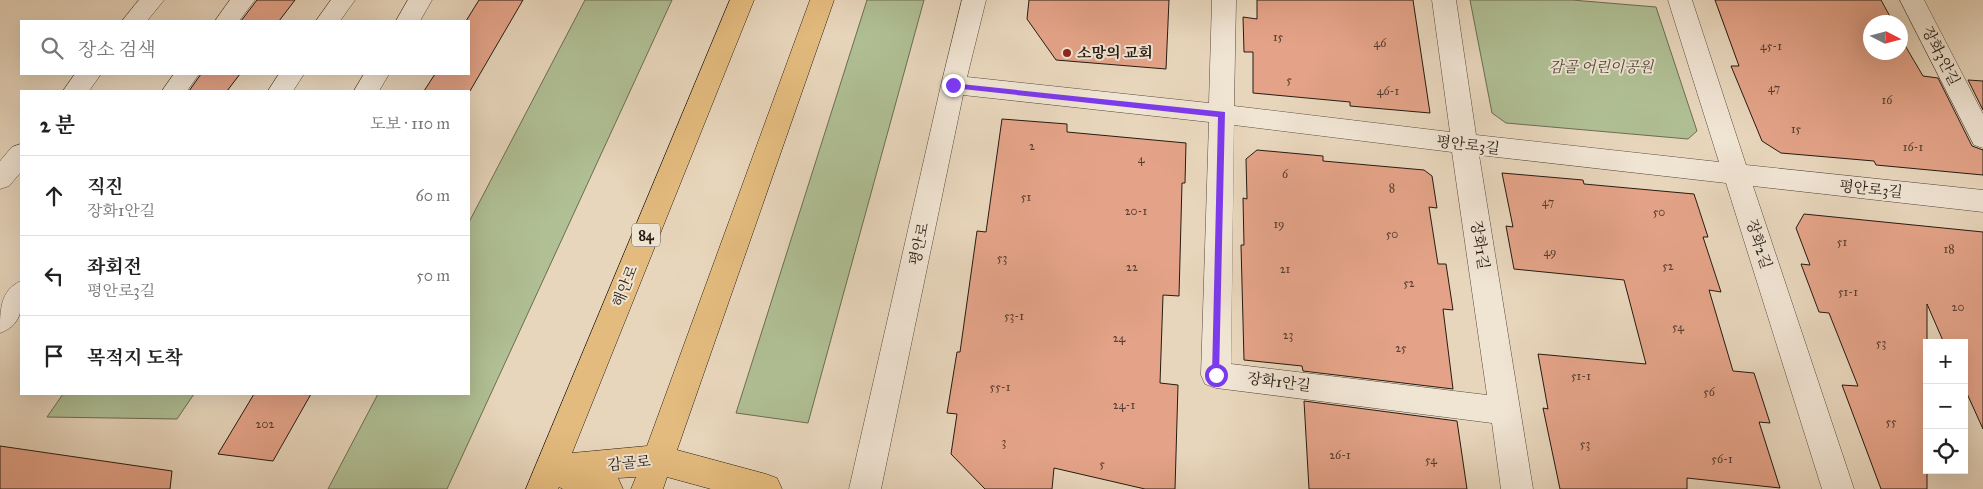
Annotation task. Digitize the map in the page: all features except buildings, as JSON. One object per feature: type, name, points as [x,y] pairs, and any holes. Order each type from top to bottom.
[{"type":"main road","name":"해안로","points":[[546,479],[742,0]]},
{"type":"main road","points":[[647,489],[659,460],[822,0]]},
{"type":"main road","name":"감골로","points":[[546,479],[659,460],[766,489]]},
{"type":"main road","name":"감골로","points":[[546,479],[607,489]]},
{"type":"street","points":[[135,20],[152,0]]},
{"type":"street","points":[[228,20],[243,0]]},
{"type":"street","points":[[329,20],[343,0]]},
{"type":"street","points":[[409,20],[420,0]]},
{"type":"street","name":"평안로","points":[[865,489],[953,85],[974,0]]},
{"type":"street","name":"장화1안길","points":[[1224,0],[1216,375],[1506,410]]},
{"type":"street","name":"장화1길","points":[[1444,0],[1517,489]]},
{"type":"street","name":"장화2길","points":[[1680,0],[1838,489]]},
{"type":"street","name":"장화3안길","points":[[1912,0],[1983,138]]},
{"type":"street","points":[[75,90],[88,75]]},
{"type":"street","points":[[175,90],[186,75]]},
{"type":"street","points":[[281,90],[291,75]]},
{"type":"street","points":[[367,90],[376,75]]},
{"type":"street","name":"평안로3길","points":[[953,85],[1222,114],[1737,175],[1983,201]]},
{"type":"street","points":[[0,179],[20,155]]},
{"type":"street","points":[[0,321],[20,294]]},
{"type":"green space","points":[[585,0],[672,0],[447,489],[328,489],[377,395],[470,395],[470,220]]},
{"type":"green space","points":[[867,0],[924,0],[808,423],[736,413]]},
{"type":"green space","name":"감골 어린이공원","points":[[1470,0],[1572,0],[1656,7],[1697,131],[1688,139],[1506,123],[1492,113]]},
{"type":"green space","points":[[62,395],[193,395],[177,419],[47,417]]},
{"type":"place","name":"소망의 교회","points":[[1067,53]]},
{"type":"route","points":[[953,85],[1222,114],[1216,375]]}]
